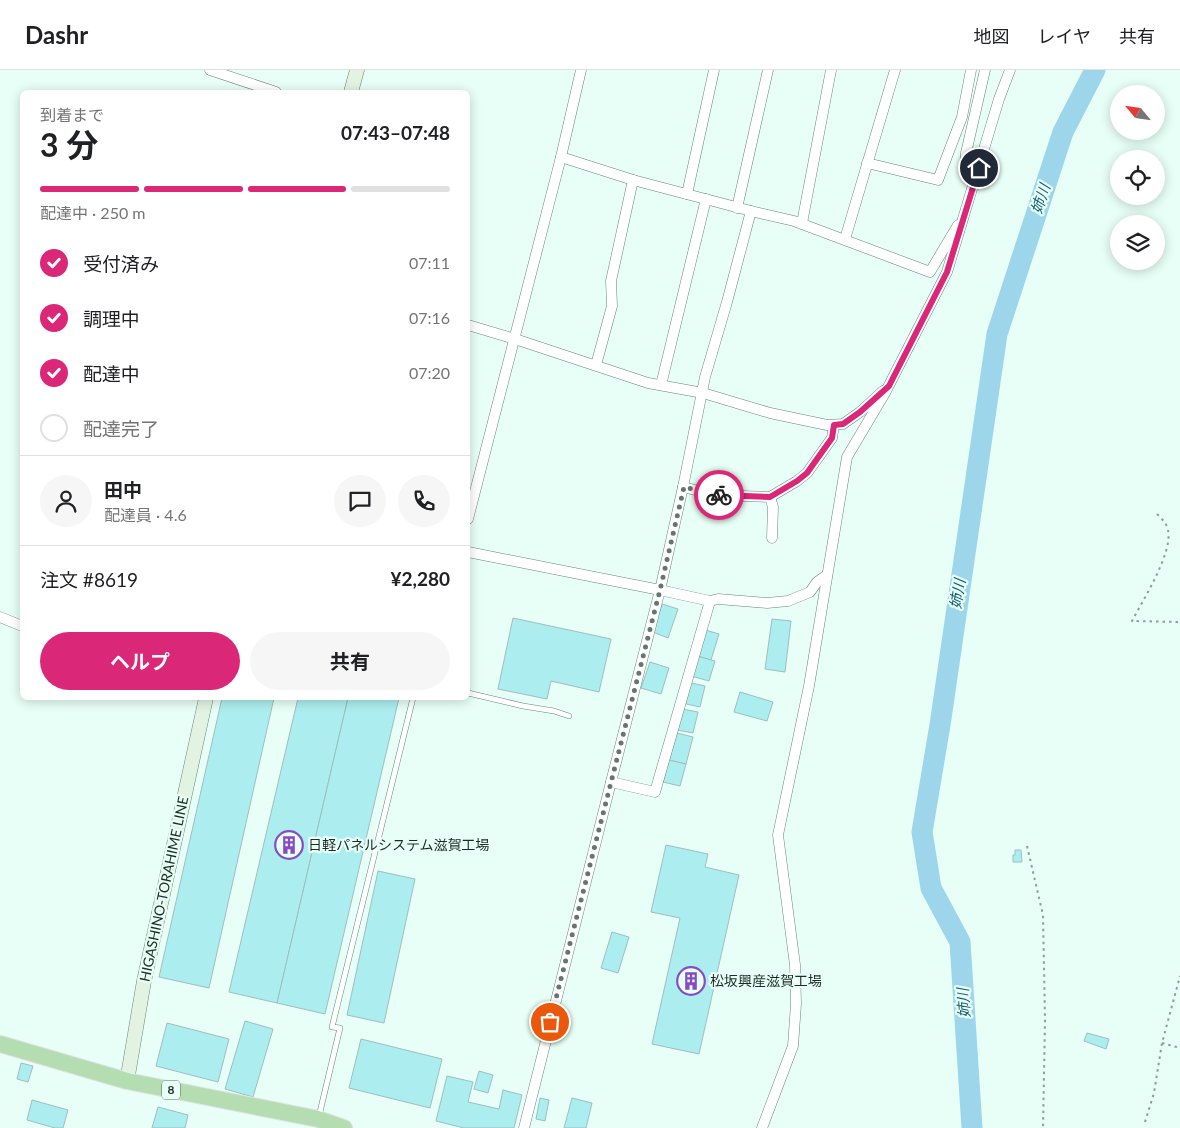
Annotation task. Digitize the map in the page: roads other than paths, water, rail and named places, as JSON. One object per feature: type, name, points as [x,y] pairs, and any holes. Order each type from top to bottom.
[{"type":"highway","name":"8","points":[[0,1044],[127,1080],[318,1124],[344,1128]]},
{"type":"main road","points":[[352,90],[357,70]]},
{"type":"main road","name":"HIGASHINO-TORAHIME LINE","points":[[127,1080],[144,981],[206,700]]},
{"type":"street","points":[[210,70],[270,90]]},
{"type":"street","points":[[470,511],[561,157],[581,70]]},
{"type":"street","points":[[687,194],[714,70]]},
{"type":"street","points":[[737,208],[768,70]]},
{"type":"street","points":[[802,223],[831,70]]},
{"type":"street","points":[[845,239],[895,70]]},
{"type":"street","points":[[868,163],[938,180],[962,117],[971,70]]},
{"type":"street","points":[[974,186],[965,164],[966,153],[985,70]]},
{"type":"street","points":[[762,1128],[793,1046],[796,1004],[795,965],[778,835],[809,686],[847,457],[889,386],[947,272],[999,99],[1010,70]]},
{"type":"street","points":[[561,157],[633,180],[802,223],[930,272],[964,217]]},
{"type":"street","points":[[596,365],[612,306],[611,281],[633,180]]},
{"type":"street","points":[[661,385],[706,199]]},
{"type":"street","points":[[524,1128],[660,590],[684,487],[705,377],[728,302],[751,211]]},
{"type":"street","points":[[470,326],[648,383],[703,393],[770,413],[827,425],[843,424],[860,412],[889,386]]},
{"type":"street","points":[[684,487],[715,495],[770,497],[807,473],[832,438],[834,425]]},
{"type":"street","points":[[770,497],[773,507],[772,538]]},
{"type":"street","points":[[470,552],[710,601],[718,598],[767,604],[788,600],[810,592],[817,582],[827,575]]},
{"type":"street","points":[[611,782],[655,792],[710,601]]},
{"type":"street","points":[[0,617],[20,625]]},
{"type":"lane","points":[[470,693],[554,711],[569,716]]},
{"type":"lane","points":[[318,1124],[340,1028],[332,1027],[413,700]]},
{"type":"waterway","name":"姉川","points":[[972,1128],[960,942],[931,888],[922,832],[940,725],[997,334],[1063,132],[1095,70]]},
{"type":"place","name":"日軽パネルシステム滋賀工場","points":[[289,845]]},
{"type":"place","name":"松坂興産滋賀工場","points":[[691,981]]}]
